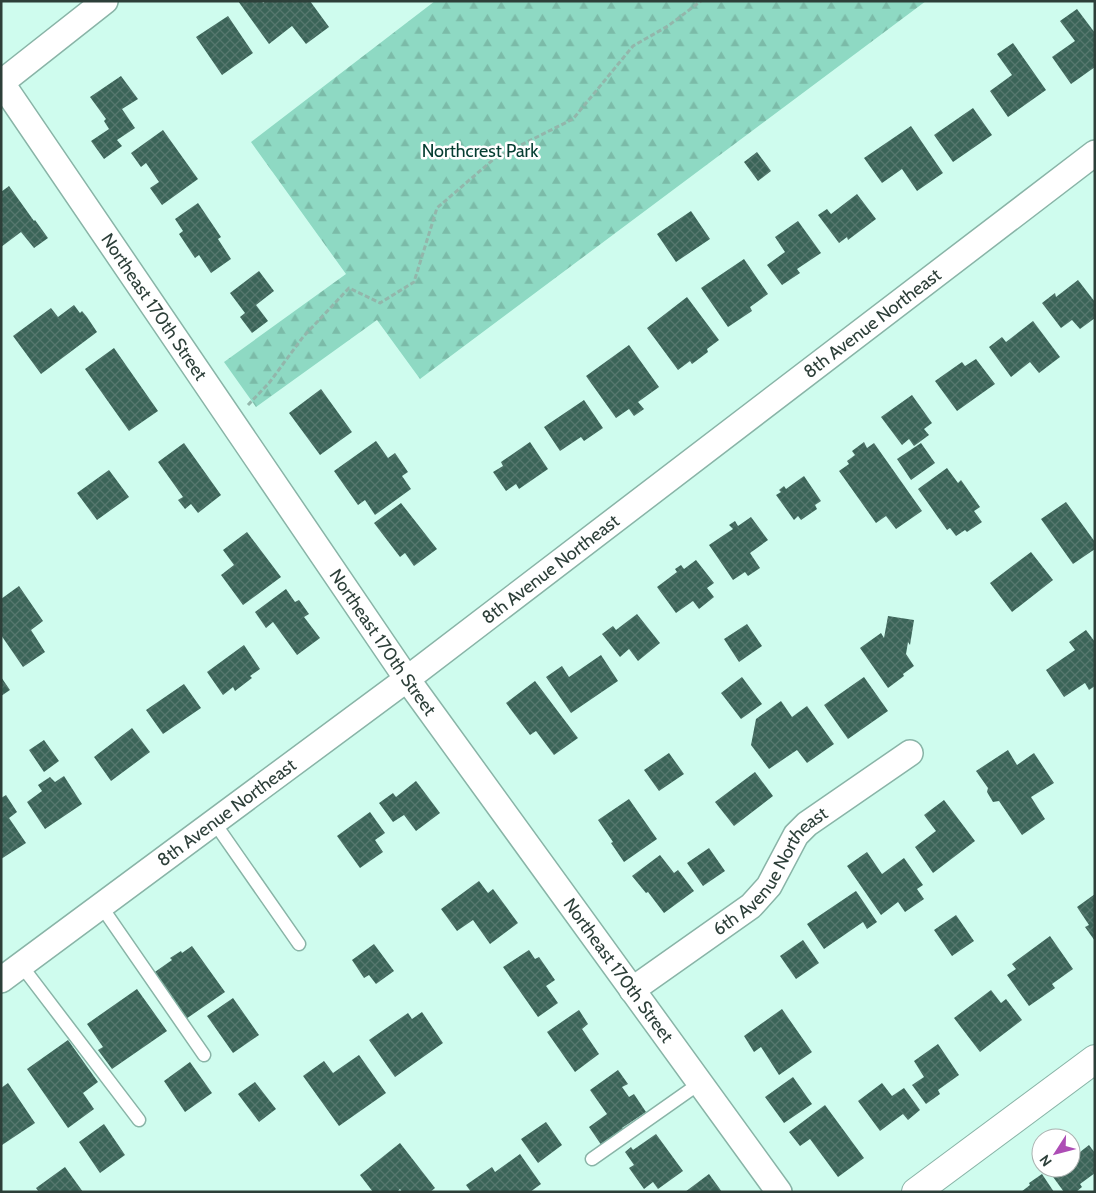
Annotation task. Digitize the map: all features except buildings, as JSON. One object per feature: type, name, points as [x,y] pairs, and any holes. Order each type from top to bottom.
[{"type":"street","points":[[1,82],[105,1]]},
{"type":"street","name":"Northeast 170th Street","points":[[1,82],[407,679],[780,1192]]},
{"type":"street","name":"8th Avenue Northeast","points":[[1,980],[407,679],[1095,153]]},
{"type":"street","name":"6th Avenue Northeast","points":[[632,990],[756,902],[769,886],[796,835],[807,824],[910,753]]},
{"type":"street","points":[[916,1192],[1095,1059]]},
{"type":"lane","points":[[214,822],[299,944]]},
{"type":"lane","points":[[101,906],[204,1055]]},
{"type":"lane","points":[[21,965],[139,1120]]},
{"type":"lane","points":[[592,1159],[700,1083]]},
{"type":"path","points":[[232,421],[269,383],[303,337],[349,288],[380,303],[414,282],[437,208],[495,158],[573,119],[633,46],[668,26],[701,1]]},
{"type":"green space","name":"Northcrest Park","points":[[435,1],[926,1],[420,379],[377,320],[256,407],[224,362],[346,274],[251,142]]}]
